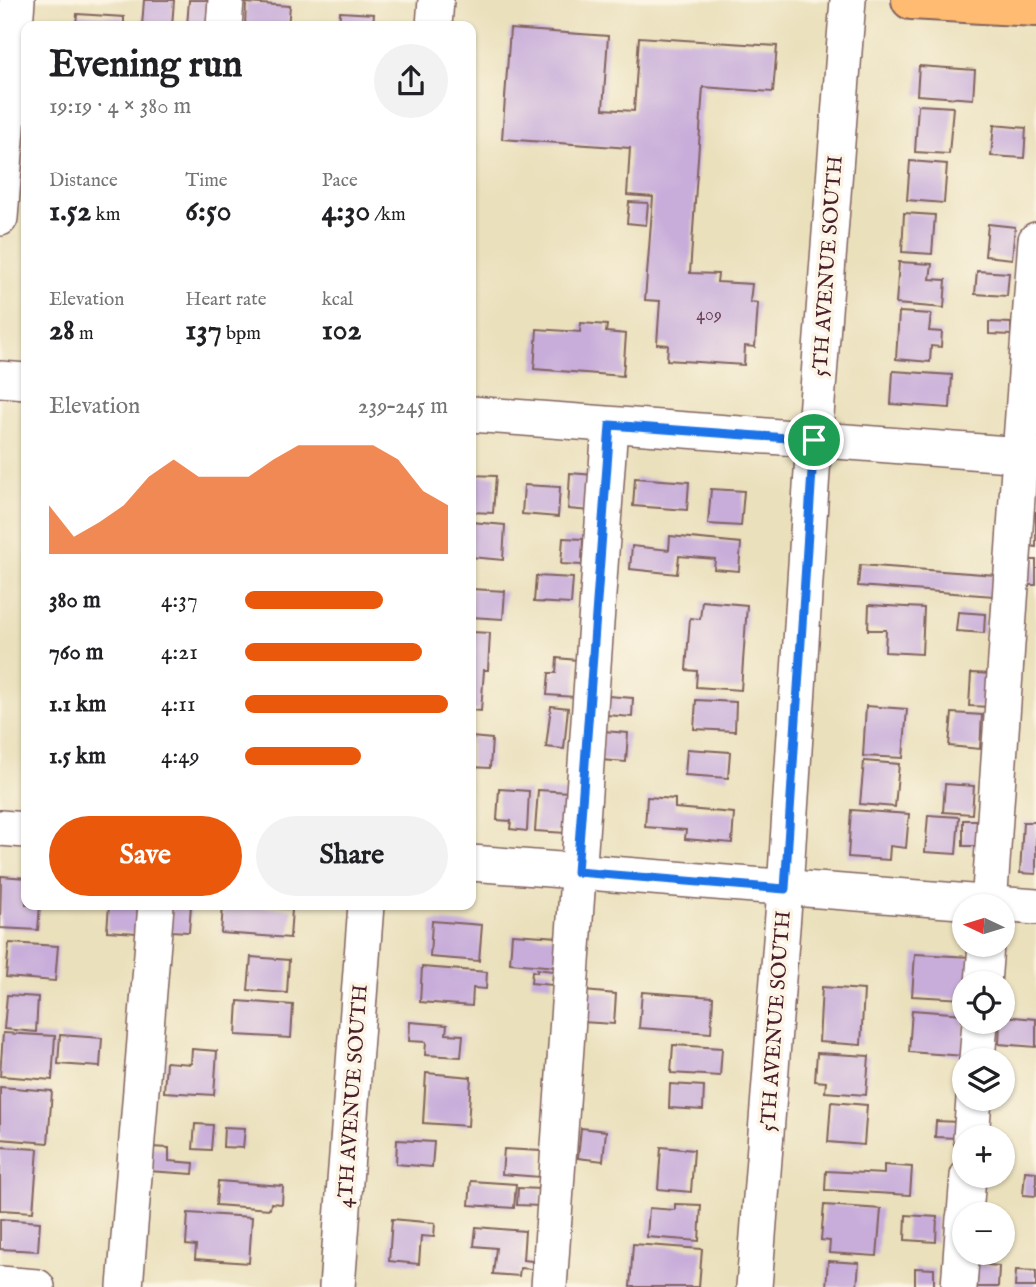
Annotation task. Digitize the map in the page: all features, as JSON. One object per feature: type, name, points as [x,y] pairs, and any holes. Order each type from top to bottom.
[{"type":"main road","points":[[911,0],[1036,7]]},
{"type":"street","points":[[0,218],[17,0]]},
{"type":"street","points":[[224,21],[226,0]]},
{"type":"street","points":[[434,21],[436,0]]},
{"type":"street","name":"5TH AVENUE SOUTH","points":[[754,1287],[848,0]]},
{"type":"street","points":[[991,894],[1028,455],[1036,240]]},
{"type":"street","points":[[0,379],[21,381]]},
{"type":"street","points":[[476,414],[1028,455]]},
{"type":"street","points":[[549,1287],[610,425]]},
{"type":"street","points":[[0,828],[21,830]]},
{"type":"street","points":[[476,863],[952,902]]},
{"type":"street","points":[[1015,907],[1036,908]]},
{"type":"street","points":[[125,1287],[156,910]]},
{"type":"street","name":"4TH AVENUE SOUTH","points":[[337,1287],[366,910]]},
{"type":"street","points":[[959,1287],[961,1265]]},
{"type":"street","points":[[0,1284],[37,1287]]},
{"type":"building","points":[[144,0],[174,0],[172,21],[142,21]]},
{"type":"building","points":[[189,0],[213,0],[211,21],[187,21]]},
{"type":"building","points":[[246,3],[290,6],[288,21],[245,21]]},
{"type":"building","points":[[340,12],[374,14],[373,21],[339,21]]},
{"type":"building","points":[[77,14],[124,17],[124,21],[76,21]]},
{"type":"building","points":[[510,29],[608,36],[603,109],[634,111],[639,37],[777,46],[773,92],[703,87],[690,273],[718,274],[717,282],[752,284],[750,302],[758,303],[755,347],[745,346],[744,365],[667,360],[668,345],[657,344],[660,301],[645,300],[653,197],[627,195],[630,148],[502,139]]},
{"type":"building","points":[[919,66],[975,70],[973,99],[917,95]]},
{"type":"building","points":[[918,105],[953,107],[949,154],[915,152]]},
{"type":"building","points":[[994,125],[1026,128],[1024,158],[991,156]]},
{"type":"building","points":[[910,161],[947,164],[944,203],[907,200]]},
{"type":"building","points":[[629,202],[648,203],[646,225],[627,223]]},
{"type":"building","points":[[904,213],[935,215],[932,254],[902,252]]},
{"type":"building","points":[[988,224],[1015,227],[1012,259],[985,256]]},
{"type":"building","points":[[899,262],[932,264],[930,279],[946,280],[944,308],[896,304]]},
{"type":"building","points":[[977,271],[1009,273],[1007,296],[975,294]]},
{"type":"building","points":[[899,312],[931,314],[929,331],[942,332],[941,347],[931,346],[930,362],[896,359]]},
{"type":"building","points":[[989,322],[1011,323],[1011,335],[989,334]]},
{"type":"building","points":[[581,323],[607,325],[606,332],[626,334],[623,376],[534,369],[537,329],[580,332]]},
{"type":"building","points":[[893,371],[952,375],[950,408],[891,404]]},
{"type":"building","points":[[570,473],[594,475],[591,511],[568,509]]},
{"type":"building","points":[[476,475],[496,476],[493,513],[476,512]]},
{"type":"building","points":[[635,478],[689,482],[687,510],[633,506]]},
{"type":"building","points":[[524,485],[560,487],[558,517],[522,514]]},
{"type":"building","points":[[711,489],[744,491],[741,526],[708,524]]},
{"type":"building","points":[[1036,512],[1036,547],[1031,546]]},
{"type":"building","points":[[476,522],[505,525],[503,560],[476,557]]},
{"type":"building","points":[[670,536],[741,543],[739,571],[714,569],[715,559],[679,556],[677,574],[630,569],[632,546],[669,550]]},
{"type":"building","points":[[563,538],[583,539],[582,565],[561,564]]},
{"type":"building","points":[[1030,560],[1036,560],[1036,585],[1028,585]]},
{"type":"building","points":[[860,565],[996,575],[994,596],[858,586]]},
{"type":"building","points":[[536,576],[573,578],[571,604],[534,602]]},
{"type":"building","points":[[476,589],[505,591],[503,619],[476,617]]},
{"type":"building","points":[[702,601],[747,605],[741,690],[696,687],[697,671],[686,670],[690,618],[700,619]]},
{"type":"building","points":[[869,605],[924,608],[922,654],[885,652],[886,630],[868,630]]},
{"type":"building","points":[[958,612],[985,614],[984,633],[956,631]]},
{"type":"building","points":[[476,632],[490,633],[488,670],[484,670],[481,711],[476,710]]},
{"type":"building","points":[[557,658],[577,660],[575,697],[547,695],[549,673],[556,673]]},
{"type":"building","points":[[971,673],[994,674],[992,707],[969,706]]},
{"type":"building","points":[[608,696],[633,698],[632,717],[607,715]]},
{"type":"building","points":[[696,700],[736,702],[735,731],[694,729]]},
{"type":"building","points":[[551,706],[568,708],[564,749],[546,747]]},
{"type":"building","points":[[866,706],[907,709],[903,758],[863,756]]},
{"type":"building","points":[[952,713],[982,715],[980,749],[949,746]]},
{"type":"building","points":[[603,731],[628,733],[626,762],[601,760]]},
{"type":"building","points":[[476,737],[492,739],[490,768],[476,767]]},
{"type":"building","points":[[687,749],[730,752],[728,778],[685,775]]},
{"type":"building","points":[[864,761],[899,764],[895,807],[860,804]]},
{"type":"building","points":[[945,784],[974,786],[972,814],[943,812]]},
{"type":"building","points":[[499,789],[529,791],[527,831],[510,829],[511,821],[497,820]]},
{"type":"building","points":[[538,790],[569,792],[566,833],[535,831]]},
{"type":"building","points":[[647,797],[675,799],[675,808],[734,813],[732,843],[685,839],[686,830],[645,827]]},
{"type":"building","points":[[851,810],[909,814],[906,848],[890,846],[889,860],[848,857]]},
{"type":"building","points":[[928,815],[959,817],[956,854],[925,852]]},
{"type":"building","points":[[963,820],[986,820],[986,846],[963,846]]},
{"type":"building","points":[[1023,822],[1036,822],[1036,874],[1020,873]]},
{"type":"building","points":[[1,876],[21,878],[21,910],[40,910],[38,930],[0,928]]},
{"type":"building","points":[[109,910],[138,910],[137,933],[107,931]]},
{"type":"building","points":[[172,910],[191,910],[189,932],[170,931]]},
{"type":"building","points":[[223,910],[292,910],[290,938],[221,933]]},
{"type":"building","points":[[432,921],[482,925],[479,961],[430,957]]},
{"type":"building","points":[[512,934],[559,937],[557,967],[510,963]]},
{"type":"building","points":[[9,943],[58,946],[55,981],[6,977]]},
{"type":"building","points":[[915,954],[971,957],[970,971],[952,971],[952,998],[912,996]]},
{"type":"building","points":[[251,957],[289,960],[287,993],[248,990]]},
{"type":"building","points":[[422,967],[487,972],[486,989],[473,988],[472,1006],[420,1002]]},
{"type":"building","points":[[537,969],[553,971],[552,985],[531,983],[532,971],[537,972]]},
{"type":"building","points":[[822,987],[864,990],[861,1045],[819,1042]]},
{"type":"building","points":[[584,991],[616,994],[614,1024],[582,1022]]},
{"type":"building","points":[[642,992],[713,997],[711,1033],[639,1028]]},
{"type":"building","points":[[7,995],[38,997],[36,1032],[4,1029]]},
{"type":"building","points":[[238,1001],[293,1005],[291,1038],[236,1035]]},
{"type":"building","points":[[912,1010],[952,1013],[952,1034],[964,1034],[965,1048],[952,1048],[952,1055],[909,1052]]},
{"type":"building","points":[[1015,1017],[1036,1019],[1036,1047],[999,1044],[999,1034],[1015,1034]]},
{"type":"building","points":[[410,1022],[447,1025],[446,1034],[463,1035],[461,1057],[425,1055],[426,1042],[409,1041]]},
{"type":"building","points":[[3,1033],[55,1036],[52,1080],[0,1076]]},
{"type":"building","points":[[60,1035],[102,1038],[100,1067],[58,1064]]},
{"type":"building","points":[[673,1045],[722,1048],[720,1076],[671,1073]]},
{"type":"building","points":[[192,1049],[217,1051],[214,1095],[164,1092],[166,1062],[191,1064]]},
{"type":"building","points":[[817,1053],[869,1056],[866,1095],[825,1092],[826,1082],[815,1081]]},
{"type":"building","points":[[426,1073],[471,1077],[468,1126],[423,1123]]},
{"type":"building","points":[[670,1084],[704,1086],[703,1110],[669,1108]]},
{"type":"building","points":[[0,1087],[52,1091],[48,1143],[0,1139]]},
{"type":"building","points":[[831,1102],[867,1105],[864,1145],[828,1142]]},
{"type":"building","points":[[936,1121],[958,1122],[958,1125],[952,1125],[952,1138],[935,1137]]},
{"type":"building","points":[[195,1124],[213,1125],[211,1150],[193,1149]]},
{"type":"building","points":[[224,1127],[245,1128],[243,1148],[223,1147]]},
{"type":"building","points":[[581,1128],[606,1131],[603,1161],[578,1158]]},
{"type":"building","points":[[397,1140],[434,1142],[432,1167],[396,1164]]},
{"type":"building","points":[[0,1147],[38,1149],[33,1212],[0,1210]]},
{"type":"building","points":[[150,1147],[169,1148],[169,1161],[194,1163],[193,1174],[148,1171]]},
{"type":"building","points":[[661,1147],[694,1150],[691,1192],[658,1189]]},
{"type":"building","points":[[504,1149],[541,1151],[540,1177],[502,1174]]},
{"type":"building","points":[[884,1165],[912,1167],[910,1195],[825,1190],[826,1171],[884,1174]]},
{"type":"building","points":[[1025,1171],[1036,1172],[1036,1196],[1023,1195]]},
{"type":"building","points":[[218,1181],[283,1186],[282,1204],[271,1203],[270,1209],[216,1205]]},
{"type":"building","points":[[471,1181],[516,1184],[514,1208],[469,1205]]},
{"type":"building","points":[[518,1188],[541,1189],[540,1206],[517,1205]]},
{"type":"building","points":[[675,1204],[701,1205],[699,1241],[647,1237],[649,1208],[675,1210]]},
{"type":"building","points":[[824,1205],[881,1209],[877,1256],[829,1253],[830,1241],[821,1240]]},
{"type":"building","points":[[188,1213],[252,1217],[249,1263],[195,1259],[196,1246],[186,1245]]},
{"type":"building","points":[[906,1215],[937,1217],[936,1242],[905,1240]]},
{"type":"building","points":[[0,1219],[40,1222],[38,1251],[0,1249]]},
{"type":"building","points":[[392,1219],[435,1223],[434,1237],[421,1236],[419,1264],[389,1261]]},
{"type":"building","points":[[476,1227],[525,1231],[523,1260],[532,1261],[532,1269],[520,1268],[519,1276],[493,1274],[496,1248],[474,1246]]},
{"type":"building","points":[[633,1244],[702,1249],[699,1287],[630,1287]]},
{"type":"building","points":[[828,1261],[859,1263],[857,1287],[826,1287]]},
{"type":"building","points":[[976,1265],[999,1266],[998,1287],[974,1287]]},
{"type":"building","points":[[915,1268],[934,1269],[934,1287],[915,1287]]},
{"type":"building","points":[[1016,1270],[1036,1271],[1036,1287],[1015,1287]]},
{"type":"route","points":[[610,425],[814,440],[785,889],[577,872],[610,425]]}]
